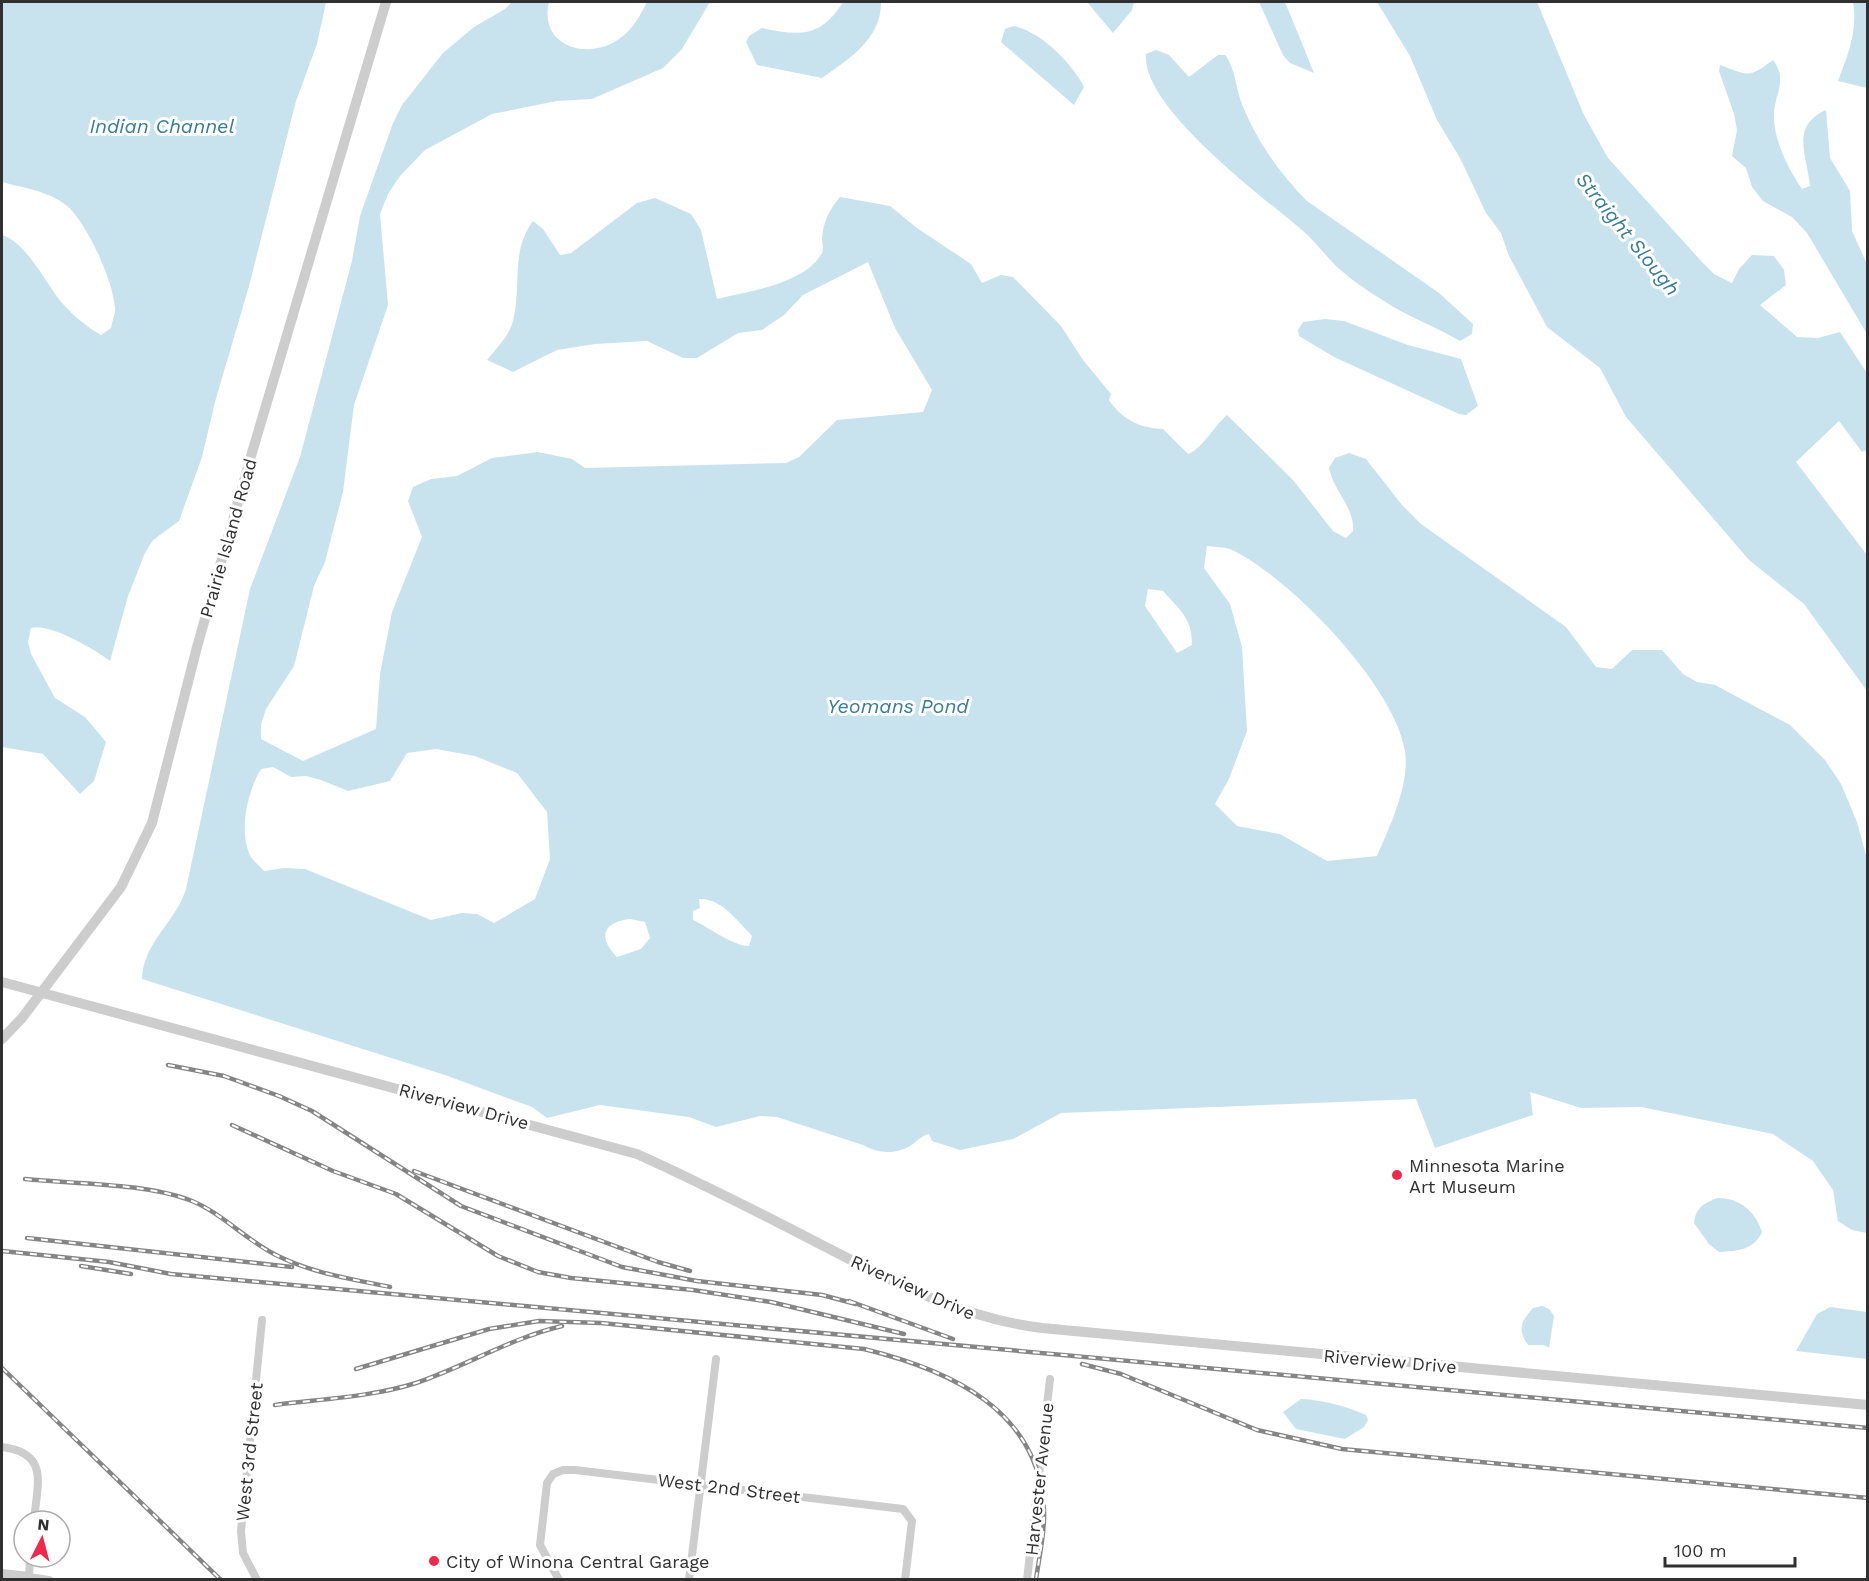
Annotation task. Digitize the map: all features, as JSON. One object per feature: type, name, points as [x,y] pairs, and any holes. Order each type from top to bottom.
[{"type":"street","name":"Prairie Island Road","points":[[2,1039],[41,993],[121,887],[152,823],[197,647],[251,456],[386,2]]},
{"type":"street","name":"Riverview Drive","points":[[2,982],[638,1154],[705,1185],[923,1296],[990,1320],[1042,1328],[1868,1405]]},
{"type":"street","name":"West 3rd Street","points":[[257,1580],[243,1553],[241,1531],[262,1320]]},
{"type":"street","points":[[689,1580],[699,1483],[716,1359]]},
{"type":"street","name":"Harvester Avenue","points":[[1027,1580],[1050,1379]]},
{"type":"street","points":[[2,1447],[13,1449],[32,1458],[38,1470],[35,1509]]},
{"type":"street","name":"West 2nd Street","points":[[559,1580],[540,1545],[547,1483],[553,1474],[563,1470],[699,1483],[903,1509],[912,1521],[905,1580]]},
{"type":"street","points":[[2,1574],[49,1580]]},
{"type":"water","name":"Indian Channel","points":[[2,2],[326,2],[317,44],[296,101],[202,457],[179,521],[153,540],[145,553],[128,596],[110,661],[60,633],[39,627],[31,628],[28,642],[31,654],[55,698],[85,717],[106,742],[94,781],[80,794],[43,754],[2,747],[2,235],[26,253],[62,303],[101,335],[111,328],[115,309],[105,269],[74,213],[52,196],[2,182]]},
{"type":"water","name":"Yeomans Pond","points":[[512,2],[549,2],[548,18],[552,31],[560,40],[584,49],[611,44],[623,36],[640,16],[647,2],[710,2],[682,49],[663,68],[592,99],[557,101],[492,114],[425,150],[400,176],[388,194],[380,214],[388,305],[354,405],[343,492],[325,562],[314,586],[294,666],[266,709],[261,725],[261,739],[303,761],[376,729],[380,674],[392,612],[422,537],[408,501],[413,487],[431,479],[457,476],[492,458],[538,452],[572,459],[585,468],[786,463],[799,457],[837,420],[923,412],[932,390],[895,328],[868,262],[803,295],[784,315],[762,330],[738,333],[697,358],[683,358],[647,341],[595,344],[557,350],[513,372],[487,360],[506,337],[513,321],[521,245],[533,221],[543,229],[560,255],[571,253],[637,203],[655,198],[691,214],[701,230],[717,299],[775,285],[803,272],[814,264],[823,251],[822,239],[827,216],[840,197],[890,206],[917,228],[971,264],[982,283],[1001,275],[1013,277],[1061,326],[1083,360],[1111,394],[1109,400],[1125,417],[1146,427],[1163,429],[1188,454],[1197,448],[1227,415],[1293,480],[1333,531],[1346,538],[1353,531],[1353,523],[1348,507],[1335,485],[1329,468],[1335,458],[1349,453],[1366,459],[1402,505],[1421,524],[1566,627],[1596,667],[1612,669],[1632,650],[1662,650],[1683,674],[1697,682],[1715,685],[1790,725],[1825,760],[1841,784],[1857,822],[1867,859],[1867,1233],[1852,1230],[1838,1221],[1833,1190],[1813,1161],[1773,1134],[1641,1107],[1581,1108],[1530,1092],[1533,1115],[1435,1148],[1416,1099],[1061,1113],[1013,1139],[960,1150],[932,1141],[929,1134],[907,1148],[894,1152],[882,1152],[777,1117],[760,1116],[716,1127],[689,1117],[600,1105],[547,1118],[532,1107],[445,1075],[142,979],[148,954],[175,912],[186,889],[250,589],[300,457],[352,261],[360,216],[393,123],[402,105],[443,53],[474,27],[505,9]],"holes":[[[1207,546],[1230,549],[1254,563],[1281,583],[1336,636],[1382,696],[1397,725],[1405,751],[1406,764],[1398,805],[1377,856],[1327,861],[1280,834],[1237,826],[1215,804],[1229,779],[1247,731],[1242,647],[1230,604],[1204,568]],[[1148,589],[1163,591],[1180,609],[1187,621],[1192,645],[1177,653],[1145,606]],[[436,749],[475,756],[517,773],[547,812],[550,859],[535,899],[494,923],[477,914],[462,913],[431,920],[305,869],[284,868],[264,871],[251,858],[246,843],[246,810],[252,788],[261,769],[273,767],[291,777],[306,776],[348,791],[390,781],[407,753]],[[699,899],[721,906],[752,936],[749,946],[729,940],[693,920],[693,911],[700,908]],[[630,919],[645,922],[650,938],[641,949],[617,957],[605,937],[609,927],[614,923]]]},
{"type":"water","points":[[843,2],[881,3],[876,27],[862,47],[843,63],[822,78],[757,65],[746,42],[749,36],[762,28],[798,33],[808,32],[826,22]]},
{"type":"water","points":[[1087,2],[1134,2],[1132,10],[1113,33]]},
{"type":"water","points":[[1259,2],[1285,2],[1314,73],[1290,63],[1283,55]]},
{"type":"water","name":"Straight Slough","points":[[1377,2],[1537,2],[1584,115],[1608,158],[1702,262],[1714,274],[1732,283],[1739,269],[1752,255],[1774,256],[1784,270],[1786,285],[1760,305],[1797,337],[1818,338],[1840,332],[1867,373],[1867,450],[1862,452],[1839,421],[1796,462],[1867,555],[1867,691],[1804,604],[1749,560],[1626,417],[1600,368],[1547,327],[1509,256],[1501,233],[1486,213],[1460,158],[1437,120],[1410,56]]},
{"type":"water","points":[[1853,2],[1867,2],[1867,88],[1838,81],[1853,32]]},
{"type":"water","points":[[1014,26],[1045,42],[1072,68],[1084,87],[1074,105],[1001,42],[1005,29]]},
{"type":"water","points":[[1156,50],[1169,55],[1189,77],[1218,55],[1225,55],[1254,131],[1278,168],[1297,191],[1307,201],[1439,293],[1473,324],[1472,334],[1460,341],[1393,307],[1347,276],[1307,234],[1234,174],[1183,124],[1163,99],[1150,75],[1146,54]]},
{"type":"water","points":[[1773,60],[1780,74],[1780,87],[1774,114],[1776,133],[1787,163],[1802,189],[1810,186],[1804,153],[1804,133],[1808,124],[1826,110],[1830,158],[1850,191],[1852,231],[1867,264],[1867,334],[1807,233],[1792,217],[1763,201],[1752,187],[1746,168],[1732,156],[1737,130],[1719,71],[1720,65],[1742,73],[1753,73]]},
{"type":"water","points":[[1325,319],[1344,321],[1408,345],[1461,359],[1478,406],[1466,415],[1459,414],[1334,357],[1299,336],[1298,330],[1303,322]]},
{"type":"water","points":[[1717,1198],[1733,1200],[1751,1212],[1762,1232],[1754,1243],[1738,1250],[1719,1252],[1709,1244],[1694,1223],[1696,1213],[1701,1207]]},
{"type":"water","points":[[1542,1306],[1549,1309],[1554,1316],[1549,1348],[1544,1345],[1528,1345],[1522,1334],[1522,1326],[1526,1317],[1533,1308]]},
{"type":"water","points":[[1830,1307],[1867,1312],[1867,1359],[1796,1351],[1817,1314]]},
{"type":"water","points":[[1301,1399],[1342,1406],[1366,1415],[1368,1420],[1364,1427],[1345,1439],[1296,1429],[1283,1412]]},
{"type":"railway","points":[[168,1065],[224,1076],[279,1096],[312,1111],[461,1206],[622,1267],[697,1281],[822,1295],[856,1304]]},
{"type":"railway","points":[[232,1125],[333,1171],[396,1194],[498,1256],[538,1272],[571,1278],[693,1290],[771,1302],[904,1334]]},
{"type":"railway","points":[[414,1171],[658,1262],[690,1271]]},
{"type":"railway","points":[[25,1179],[132,1187],[174,1195],[203,1206],[265,1249],[289,1261],[332,1275],[390,1287]]},
{"type":"railway","points":[[27,1238],[292,1267]]},
{"type":"railway","points":[[2,1251],[109,1262],[171,1274],[1868,1428]]},
{"type":"railway","points":[[81,1266],[131,1274]]},
{"type":"railway","points":[[849,1301],[953,1339]]},
{"type":"railway","points":[[356,1369],[489,1329],[539,1321],[601,1323],[864,1349],[896,1358],[958,1383],[985,1400],[1008,1421],[1026,1446],[1039,1476],[1044,1511],[1043,1536],[1036,1580]]},
{"type":"railway","points":[[275,1405],[364,1395],[399,1388],[435,1376],[543,1331],[562,1326]]},
{"type":"railway","points":[[1082,1364],[1121,1374],[1257,1430],[1342,1449],[1868,1498]]},
{"type":"railway","points":[[2,1368],[221,1580]]},
{"type":"place","name":"Minnesota Marine Art Museum","points":[[1397,1175]]},
{"type":"place","name":"City of Winona Central Garage","points":[[434,1561]]}]
